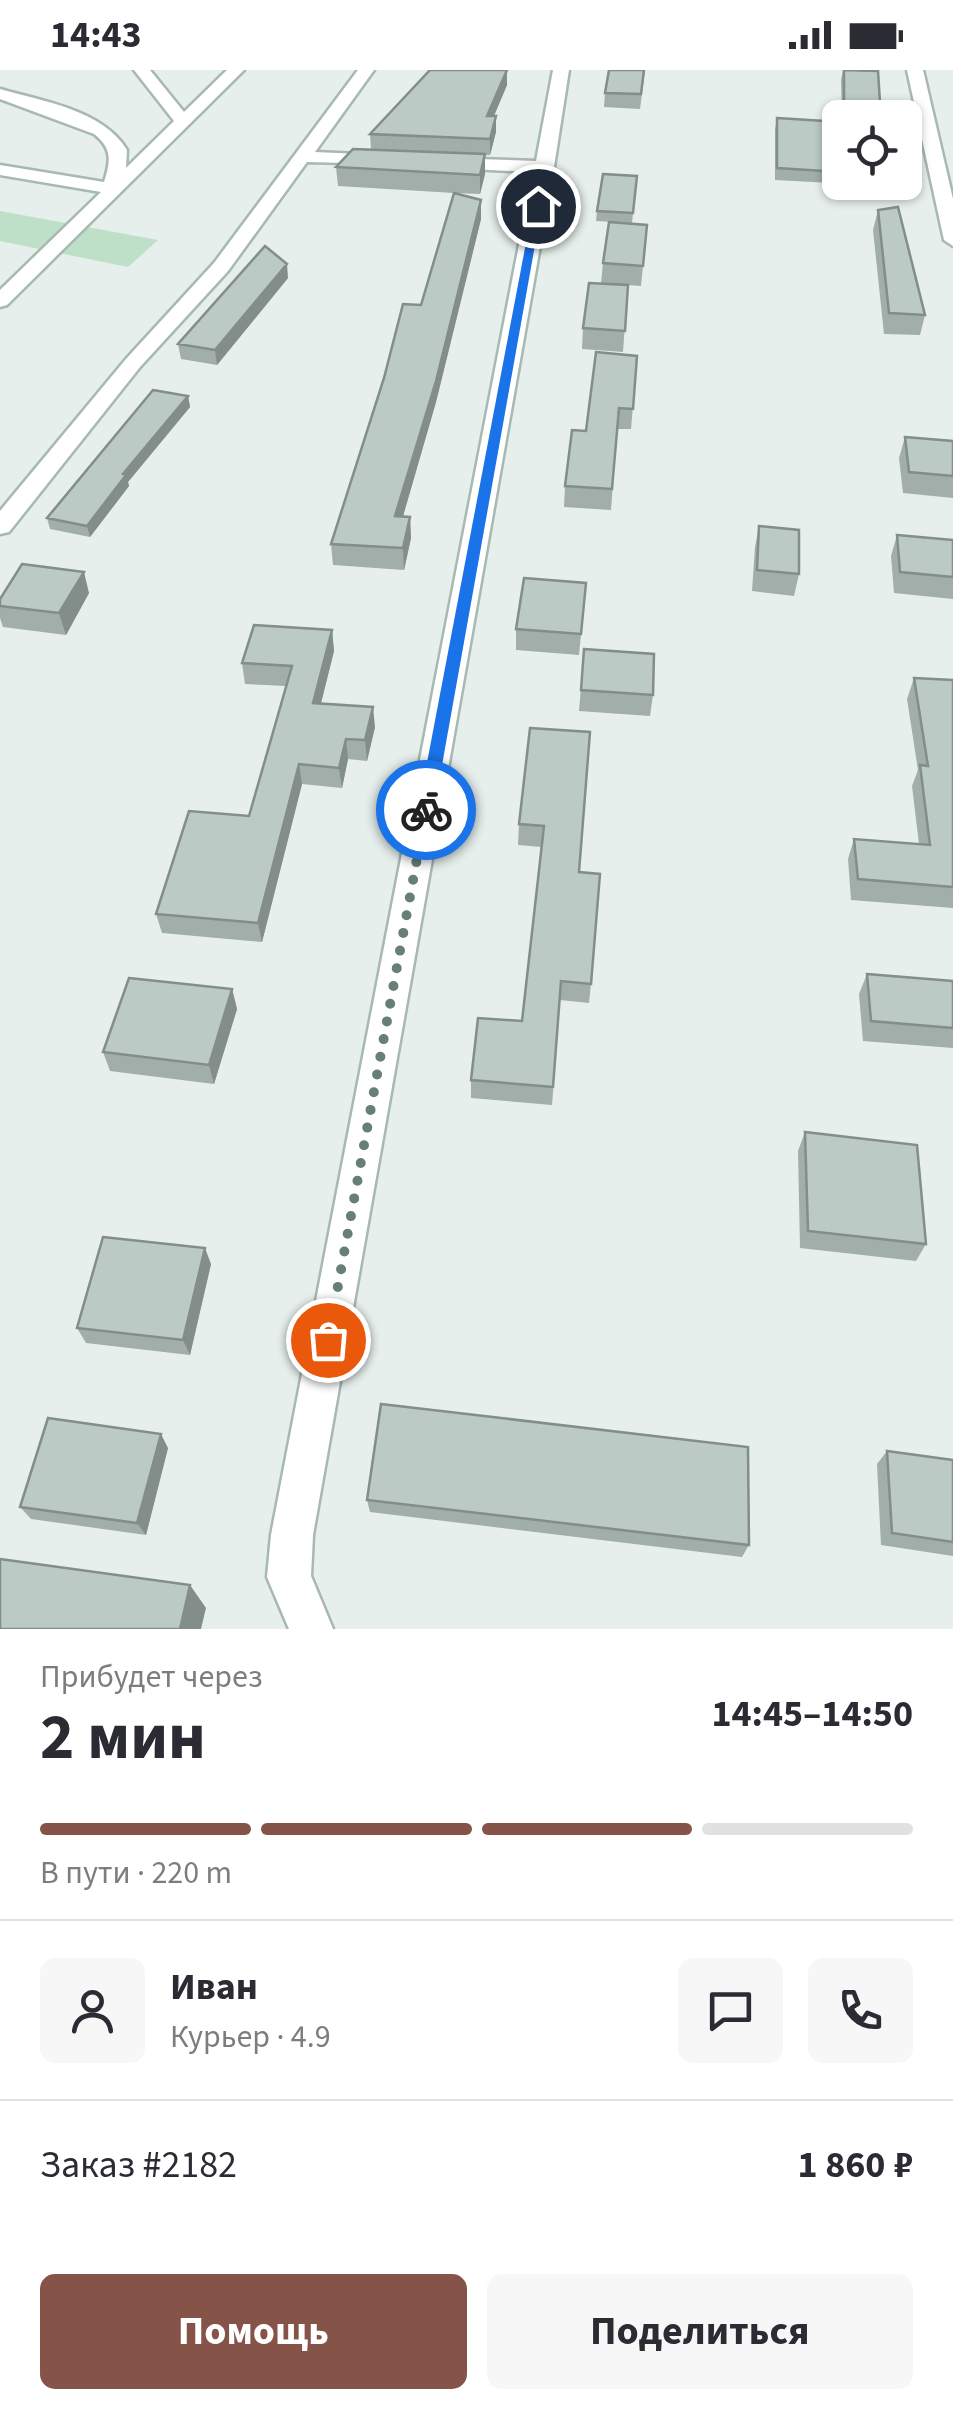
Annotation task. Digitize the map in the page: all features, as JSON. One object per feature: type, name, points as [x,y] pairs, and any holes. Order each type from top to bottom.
[{"type":"street","points":[[142,70],[183,122]]},
{"type":"street","points":[[0,301],[111,188],[236,70]]},
{"type":"street","points":[[0,527],[132,363],[222,267],[366,70]]},
{"type":"street","points":[[311,1629],[290,1576],[292,1535],[562,70]]},
{"type":"street","points":[[915,70],[953,240]]},
{"type":"street","points":[[0,94],[67,115],[111,139],[118,149],[118,163],[111,188]]},
{"type":"street","points":[[300,156],[394,161]]},
{"type":"street","points":[[432,162],[545,167]]},
{"type":"street","points":[[0,170],[111,188]]},
{"type":"green space","points":[[0,211],[158,240],[128,267],[0,241]]},
{"type":"building","points":[[430,70],[507,70],[487,116],[496,116],[490,139],[370,134]]},
{"type":"building","points":[[609,70],[644,70],[641,94],[605,93]]},
{"type":"building","points":[[844,70],[878,71],[880,100],[844,100]]},
{"type":"building","points":[[777,118],[822,121],[822,171],[777,168]]},
{"type":"building","points":[[353,149],[485,154],[480,175],[336,167]]},
{"type":"building","points":[[603,174],[637,176],[633,213],[597,211]]},
{"type":"building","points":[[454,193],[481,200],[436,381],[395,516],[410,517],[403,548],[331,544],[384,378],[403,304],[421,305]]},
{"type":"building","points":[[898,207],[925,315],[889,313],[878,210]]},
{"type":"building","points":[[609,222],[647,225],[643,266],[603,263]]},
{"type":"building","points":[[265,246],[287,264],[215,350],[178,344]]},
{"type":"building","points":[[589,283],[628,285],[625,331],[583,328]]},
{"type":"building","points":[[596,352],[637,356],[633,409],[619,408],[612,489],[565,486],[572,430],[586,431]]},
{"type":"building","points":[[153,390],[188,396],[123,474],[126,475],[87,526],[47,518]]},
{"type":"building","points":[[905,437],[953,441],[953,476],[909,472]]},
{"type":"building","points":[[759,526],[799,530],[799,574],[757,570]]},
{"type":"building","points":[[897,535],[953,540],[953,577],[900,572]]},
{"type":"building","points":[[22,564],[84,572],[59,613],[0,606],[0,599]]},
{"type":"building","points":[[524,578],[586,583],[581,634],[516,629]]},
{"type":"building","points":[[254,625],[332,630],[313,703],[373,707],[365,740],[346,739],[339,768],[299,764],[258,923],[156,914],[189,811],[249,816],[292,666],[242,663]]},
{"type":"building","points":[[584,649],[654,654],[653,695],[581,690]]},
{"type":"building","points":[[914,678],[953,680],[953,887],[858,879],[854,839],[930,845],[920,765],[928,766]]},
{"type":"building","points":[[530,728],[590,732],[579,872],[600,874],[591,984],[561,981],[553,1087],[471,1080],[478,1018],[522,1021],[544,826],[519,824]]},
{"type":"building","points":[[867,974],[953,981],[953,1028],[871,1021]]},
{"type":"building","points":[[129,978],[232,989],[209,1065],[103,1052]]},
{"type":"building","points":[[805,1132],[917,1145],[926,1244],[808,1231]]},
{"type":"building","points":[[103,1237],[205,1248],[183,1340],[77,1328]]},
{"type":"building","points":[[381,1404],[748,1447],[749,1545],[367,1500]]},
{"type":"building","points":[[48,1418],[161,1434],[137,1523],[20,1507]]},
{"type":"building","points":[[887,1451],[953,1460],[953,1542],[892,1533]]},
{"type":"building","points":[[0,1559],[190,1585],[180,1629],[0,1629]]},
{"type":"way so far","points":[[328,1340],[426,810]]},
{"type":"route","points":[[426,810],[538,206]]}]
